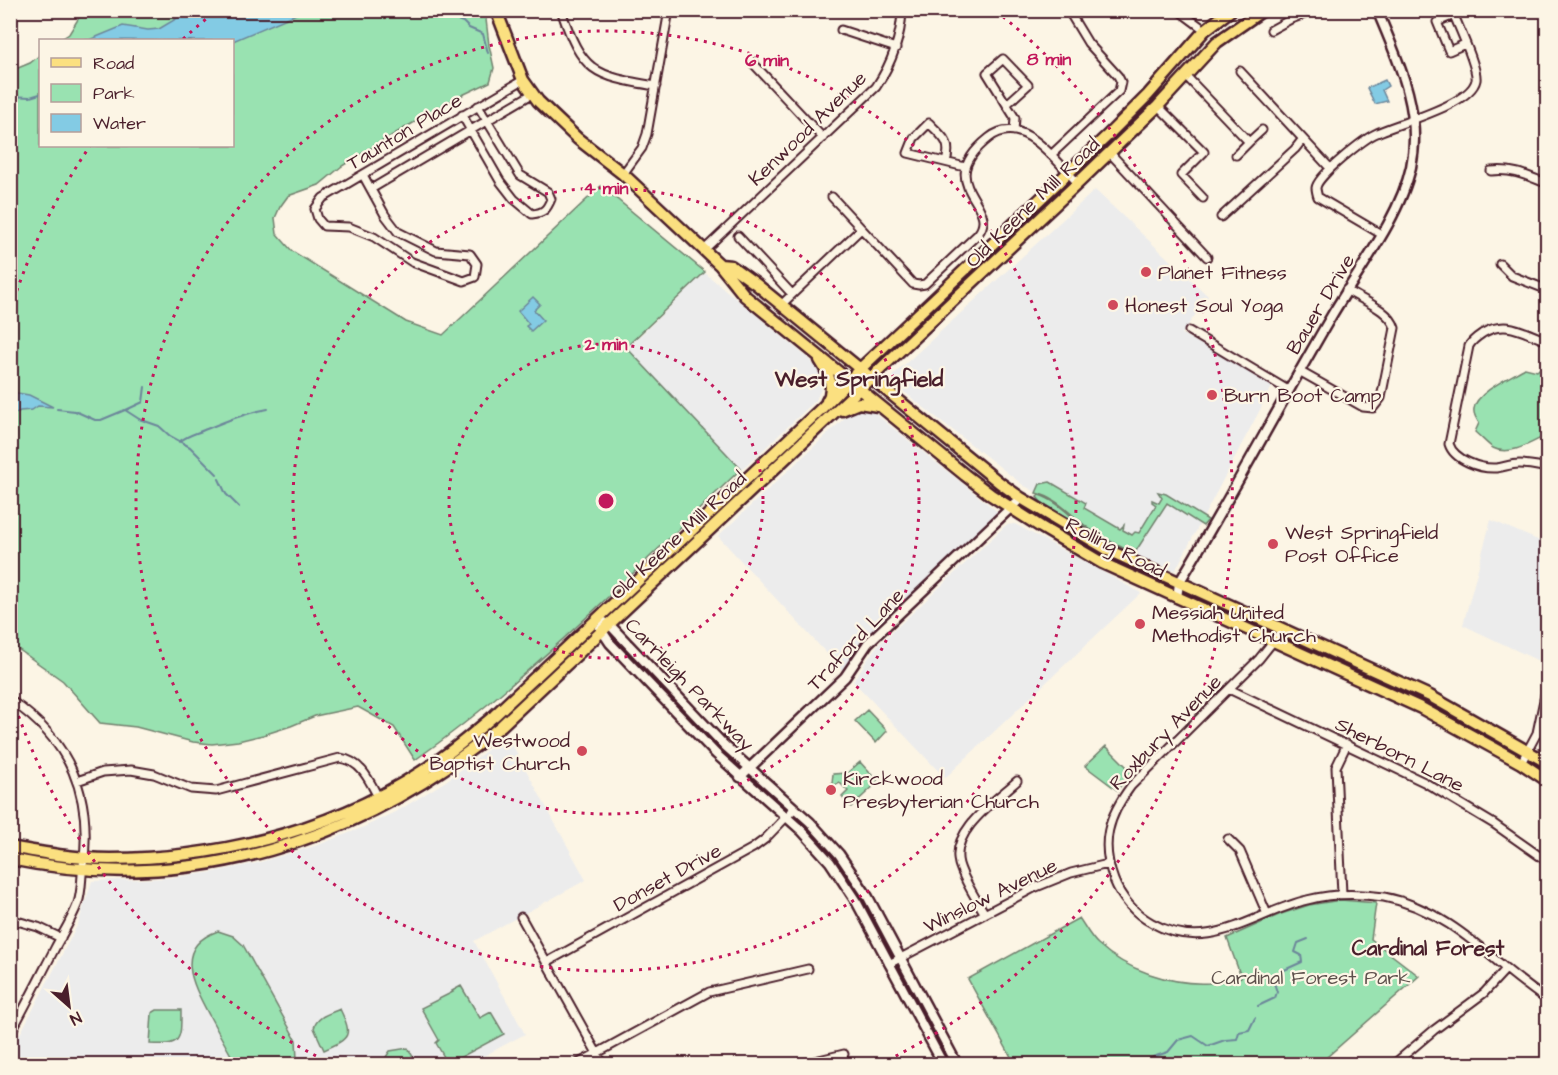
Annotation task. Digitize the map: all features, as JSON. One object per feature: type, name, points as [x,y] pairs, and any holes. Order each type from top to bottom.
[{"type":"main road","name":"Rolling Road","points":[[496,10],[523,80],[532,94],[553,117],[623,174],[720,265],[745,296],[965,475],[1011,508],[1101,563],[1421,708],[1521,763],[1548,781]]},
{"type":"main road","name":"Old Keene Mill Road","points":[[10,847],[84,858],[147,858],[233,847],[271,838],[309,825],[378,796],[439,760],[475,732],[822,408],[860,369],[1068,173],[1148,94],[1205,30],[1231,10]]},
{"type":"main road","name":"Old Keene Mill Road","points":[[10,859],[82,870],[149,870],[202,865],[248,856],[306,840],[383,807],[454,764],[493,733],[826,419],[967,290],[1158,106],[1217,42],[1263,10]]},
{"type":"main road","name":"Rolling Road","points":[[720,265],[731,266],[974,464],[1021,498],[1110,551],[1430,696],[1548,764]]},
{"type":"main road","points":[[815,352],[827,371],[832,390],[830,398],[822,408]]},
{"type":"main road","points":[[826,419],[849,406],[860,403],[870,403],[884,408]]},
{"type":"street","points":[[561,10],[575,48],[594,69],[608,76],[656,86]]},
{"type":"street","points":[[623,174],[639,153],[645,140],[669,10]]},
{"type":"street","name":"Kenwood Avenue","points":[[704,250],[876,87],[896,48],[902,10]]},
{"type":"street","points":[[1051,154],[1119,91],[1121,85],[1118,76],[1088,43],[1068,10]]},
{"type":"street","points":[[1178,10],[1205,30]]},
{"type":"street","points":[[1186,16],[1193,10]]},
{"type":"street","points":[[1271,30],[1315,10]]},
{"type":"street","name":"Bauer Drive","points":[[1177,598],[1179,583],[1288,390],[1400,201],[1411,166],[1412,119],[1406,82],[1377,10]]},
{"type":"street","points":[[1381,234],[1318,197],[1316,189],[1318,182],[1330,168],[1376,133],[1466,95],[1474,86],[1477,77],[1476,71],[1454,15],[1437,22],[1449,51],[1465,44]]},
{"type":"street","points":[[841,30],[896,48]]},
{"type":"street","points":[[1007,104],[1028,85],[1003,58],[987,73],[1015,118],[1014,131]]},
{"type":"street","points":[[751,61],[823,138]]},
{"type":"street","points":[[1240,71],[1330,168]]},
{"type":"street","points":[[1186,76],[1249,142]]},
{"type":"street","name":"Taunton Place","points":[[523,80],[323,198],[315,209],[318,219],[324,226],[349,227],[374,237],[412,262],[464,281],[475,277],[477,264],[470,254],[436,251],[398,232],[385,215],[371,189],[532,94]]},
{"type":"street","points":[[462,115],[500,181],[514,199],[532,214],[540,213],[547,208],[551,199],[548,192],[520,175],[478,106]]},
{"type":"street","points":[[1158,106],[1204,152],[1181,175],[1203,198]]},
{"type":"street","points":[[946,162],[950,149],[948,142],[929,123],[914,138],[908,153],[965,167]]},
{"type":"street","points":[[1236,155],[1263,130]]},
{"type":"street","points":[[832,197],[913,284],[919,285],[925,284],[983,227],[984,216],[965,183],[965,167],[971,156],[991,136],[1001,131],[1014,131],[1031,137],[1051,154],[1078,183]]},
{"type":"street","points":[[1221,217],[1302,140]]},
{"type":"street","points":[[1110,153],[1207,256]]},
{"type":"street","points":[[1491,171],[1503,169],[1514,171],[1548,184]]},
{"type":"street","points":[[363,175],[371,189]]},
{"type":"street","points":[[781,305],[861,229]]},
{"type":"street","points":[[738,236],[792,294]]},
{"type":"street","points":[[1500,264],[1512,276],[1548,290]]},
{"type":"street","points":[[1299,371],[1363,407],[1372,408],[1381,398],[1395,328],[1393,321],[1346,290]]},
{"type":"street","points":[[1548,342],[1503,326],[1492,328],[1473,339],[1469,346],[1449,444],[1458,457],[1483,467],[1495,468],[1518,464],[1548,468]]},
{"type":"street","points":[[1189,331],[1288,390]]},
{"type":"street","name":"Traford Lane","points":[[740,777],[845,677],[868,643],[1021,498]]},
{"type":"street","name":"Carrleigh Parkway","points":[[597,619],[696,734],[812,842],[836,870],[857,903],[942,1065]]},
{"type":"street","name":"Carrleigh Parkway","points":[[605,628],[748,768],[821,833],[846,862],[868,897],[957,1065]]},
{"type":"street","name":"Roxbury Avenue","points":[[1283,629],[1259,659],[1131,786],[1118,804],[1108,836],[1108,864],[1117,888],[1130,906],[1148,922],[1170,932],[1192,936],[1214,934],[1306,900],[1342,894],[1386,898],[1427,911],[1458,930],[1548,1001]]},
{"type":"street","points":[[1521,763],[1537,733],[1548,681]]},
{"type":"street","name":"Sherborn Lane","points":[[1229,689],[1392,765],[1456,800],[1548,862]]},
{"type":"street","points":[[10,700],[30,713],[48,730],[66,757],[77,781],[84,817],[84,858],[79,902],[10,1034]]},
{"type":"street","points":[[1342,894],[1336,767],[1347,744]]},
{"type":"street","points":[[77,781],[103,772],[131,770],[153,774],[191,789],[216,791],[340,758],[357,765],[364,772],[383,807]]},
{"type":"street","points":[[985,914],[959,866],[959,844],[967,827],[1017,781]]},
{"type":"street","name":"Donset Drive","points":[[547,962],[745,853],[765,839],[794,808]]},
{"type":"street","points":[[1228,839],[1240,850],[1267,914]]},
{"type":"street","name":"Winslow Avenue","points":[[890,964],[1055,879],[1108,864]]},
{"type":"street","points":[[521,917],[603,1065]]},
{"type":"street","points":[[10,920],[38,927],[60,938]]},
{"type":"street","points":[[577,1065],[709,993],[808,969]]},
{"type":"street","points":[[1394,1065],[1434,1030],[1484,993],[1506,969]]},
{"type":"street","points":[[802,1065],[844,1054]]},
{"type":"shaded area","points":[[1095,190],[1208,296],[1182,334],[1273,385],[1175,571],[1134,554],[1093,532],[1065,508],[1023,485],[904,392],[892,376]]},
{"type":"shaded area","points":[[705,273],[809,359],[821,376],[822,387],[816,400],[742,470],[627,348]]},
{"type":"shaded area","points":[[863,409],[873,412],[998,512],[863,639],[843,671],[718,536],[851,412]]},
{"type":"shaded area","points":[[1491,520],[1547,544],[1548,644],[1543,663],[1463,625]]},
{"type":"shaded area","points":[[1015,524],[1141,593],[945,778],[853,681],[876,647],[1006,525]]},
{"type":"shaded area","points":[[507,735],[586,880],[474,941],[525,1034],[469,1064],[11,1064],[11,1051],[78,924],[92,881],[168,878],[214,872],[257,863],[318,845],[401,809],[446,781]]},
{"type":"green space","points":[[83,11],[485,11],[494,68],[490,82],[456,98],[384,140],[342,166],[319,185],[288,196],[275,218],[277,234],[292,251],[406,322],[443,335],[601,186],[705,272],[626,347],[741,469],[543,657],[459,727],[415,760],[394,727],[358,707],[315,716],[263,735],[212,744],[193,742],[136,727],[100,723],[63,681],[11,644],[10,47],[11,71],[30,63],[39,56],[39,147],[234,147],[234,39],[62,39],[69,34]]},
{"type":"green space","points":[[1547,362],[1547,435],[1514,450],[1493,448],[1475,432],[1479,423],[1474,413],[1476,403],[1487,391],[1503,380],[1525,368],[1537,371]]},
{"type":"green space","points":[[1050,482],[1086,503],[1084,508],[1120,529],[1124,525],[1123,530],[1132,535],[1135,532],[1139,533],[1156,505],[1152,500],[1159,503],[1162,498],[1158,492],[1166,494],[1208,520],[1203,526],[1167,503],[1134,554],[1091,530],[1052,499],[1036,493],[1040,484]]},
{"type":"green space","points":[[1039,495],[1059,506],[1090,531],[1131,555],[1122,551],[1041,502],[1037,497]]},
{"type":"green space","points":[[867,710],[887,731],[876,743],[855,721]]},
{"type":"green space","points":[[1106,746],[1132,772],[1117,790],[1085,766]]},
{"type":"green space","points":[[860,762],[878,782],[851,807],[842,797],[848,791],[839,782],[835,786],[832,783],[833,774],[847,773]]},
{"type":"green space","name":"Cardinal Forest Park","points":[[1341,900],[1376,903],[1371,939],[1419,976],[1319,1064],[1015,1064],[968,979],[1079,918],[1095,941],[1109,953],[1135,968],[1180,981],[1213,983],[1241,977],[1227,938],[1281,914],[1309,905]]},
{"type":"green space","points":[[218,931],[233,936],[243,945],[296,1040],[297,1059],[294,1064],[236,1064],[197,991],[190,968],[195,947],[204,938]]},
{"type":"green space","points":[[461,986],[480,1018],[491,1012],[504,1034],[448,1064],[436,1043],[439,1040],[421,1008]]},
{"type":"green space","points":[[340,1009],[347,1025],[347,1035],[324,1050],[314,1028],[324,1016]]},
{"type":"green space","points":[[157,1010],[181,1010],[180,1034],[174,1042],[150,1044],[152,1013]]},
{"type":"green space","points":[[408,1048],[417,1064],[383,1064],[390,1051]]},
{"type":"water","points":[[301,10],[301,12],[234,41],[91,39],[123,26],[148,30],[159,29],[189,11]]},
{"type":"water","points":[[1385,80],[1388,86],[1382,90],[1387,101],[1375,104],[1367,88]]},
{"type":"water","points":[[533,297],[540,304],[534,310],[543,320],[531,331],[526,326],[529,324],[518,311]]},
{"type":"water","points":[[11,392],[29,395],[53,407],[38,406],[11,416]]},
{"type":"waterway","points":[[450,10],[454,19],[483,34],[488,53]]},
{"type":"waterway","points":[[10,96],[30,97],[39,94]]},
{"type":"waterway","points":[[126,410],[143,402],[145,387]]},
{"type":"waterway","points":[[57,409],[75,411],[95,420],[101,420],[125,410],[139,419],[159,426],[170,436],[190,447],[217,474]]},
{"type":"waterway","points":[[179,442],[228,420],[268,409]]},
{"type":"waterway","points":[[219,479],[226,494],[239,507]]},
{"type":"waterway","points":[[1258,1006],[1275,998],[1277,992],[1274,983],[1282,971],[1302,962],[1301,955],[1295,952],[1298,943],[1308,939]]},
{"type":"waterway","points":[[1147,1064],[1153,1057],[1168,1052],[1178,1040],[1193,1036],[1208,1046],[1225,1040],[1237,1039],[1239,1032],[1249,1030],[1255,1018]]},
{"type":"place","name":"Planet Fitness","points":[[1146,272]]},
{"type":"place","name":"Honest Soul Yoga","points":[[1113,305]]},
{"type":"place","name":"Burn Boot Camp","points":[[1212,395]]},
{"type":"place","name":"West Springfield Post Office","points":[[1273,544]]},
{"type":"place","name":"Messiah United Methodist Church","points":[[1140,624]]},
{"type":"place","name":"Westwood Baptist Church","points":[[582,751]]},
{"type":"place","name":"Kirckwood Presbyterian Church","points":[[831,790]]},
{"type":"district","name":"West Springfield","points":[[859,378]]},
{"type":"district","name":"Cardinal Forest","points":[[1428,948]]}]
